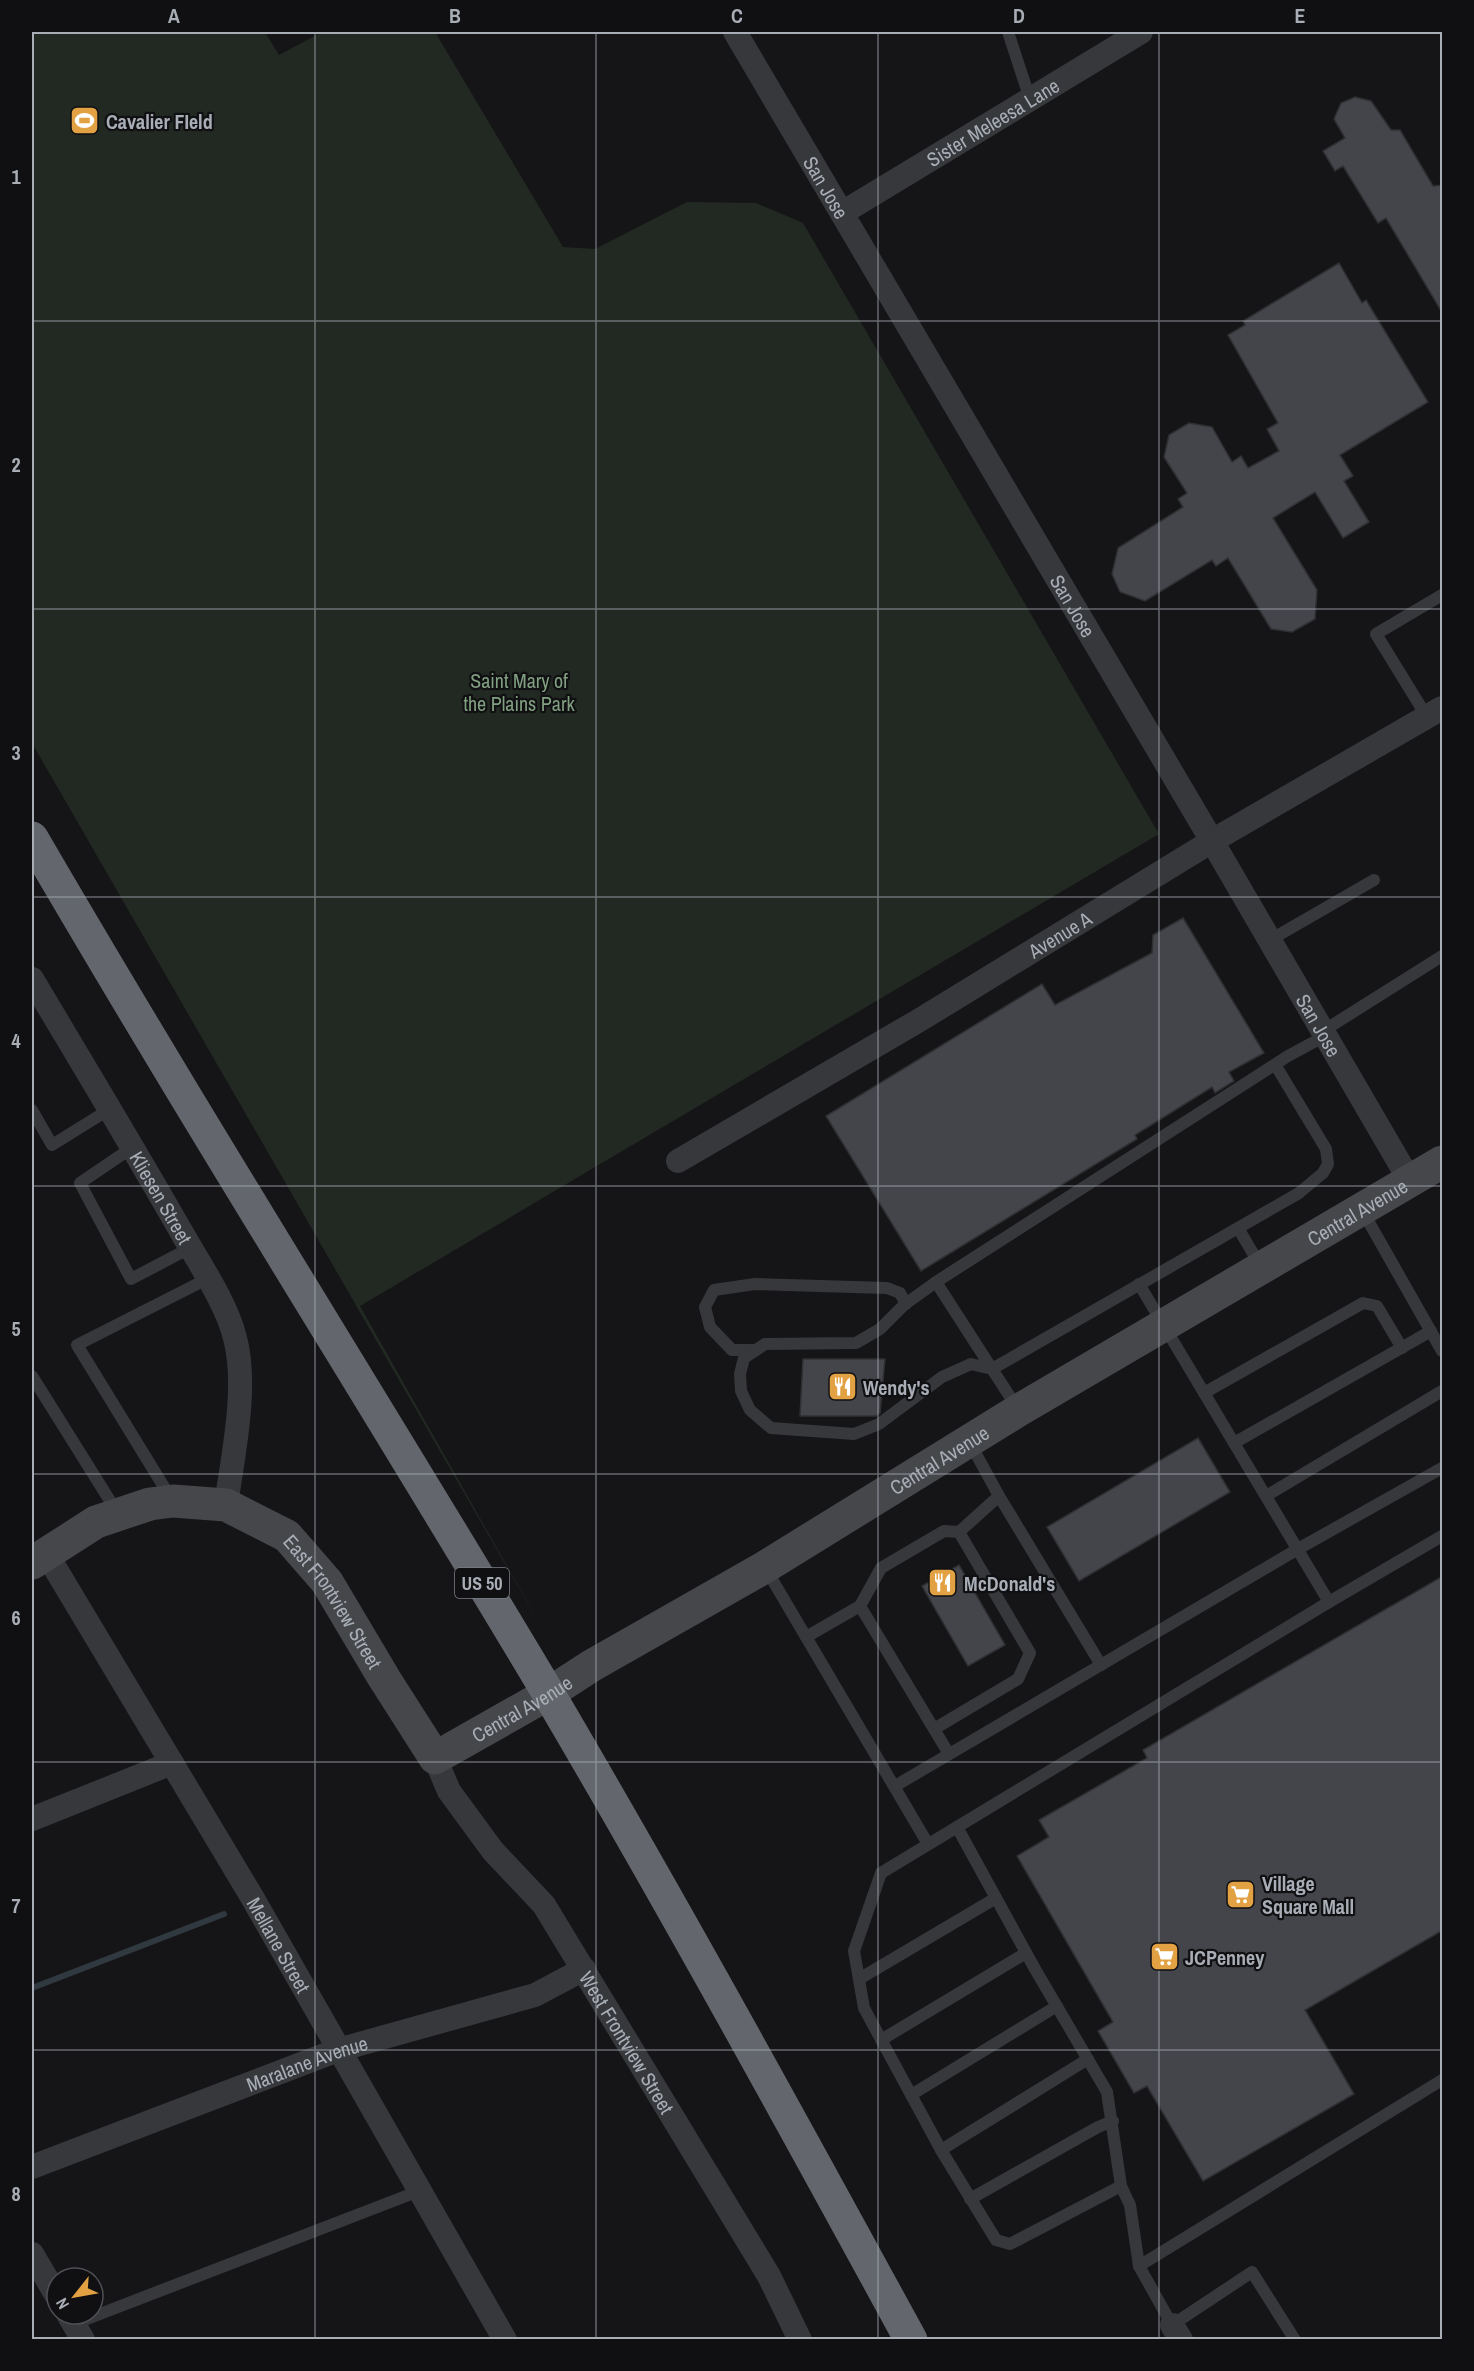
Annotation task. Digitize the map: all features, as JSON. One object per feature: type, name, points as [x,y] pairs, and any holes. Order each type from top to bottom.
[{"type":"highway","name":"US 50","points":[[32,838],[108,969],[366,1389],[548,1694],[728,2004],[910,2340]]},
{"type":"street","name":"San Jose","points":[[735,32],[1410,1181]]},
{"type":"street","name":"Sister Meleesa Lane","points":[[842,213],[1030,99],[1127,35]]},
{"type":"street","name":"Avenue A","points":[[678,1161],[918,1021],[1212,841],[1435,712]]},
{"type":"street","name":"Kliesen Street","points":[[32,979],[134,1147],[209,1278],[235,1338],[239,1415],[226,1505]]},
{"type":"street","name":"Central Avenue","points":[[435,1758],[548,1694],[591,1666],[765,1568],[1019,1410],[1443,1162]]},
{"type":"street","name":"East Frontview Street","points":[[118,1514],[150,1504],[173,1501],[226,1505],[287,1536],[327,1582],[435,1758]]},
{"type":"street","points":[[39,1558],[96,1522],[118,1514]]},
{"type":"street","name":"Mellane Street","points":[[39,1558],[172,1763],[252,1897],[502,2339]]},
{"type":"street","name":"West Frontview Street","points":[[435,1758],[449,1791],[493,1851],[544,1905],[769,2276],[800,2340]]},
{"type":"street","points":[[32,1819],[172,1763]]},
{"type":"street","name":"Maralane Avenue","points":[[32,2166],[338,2050],[535,1995],[584,1969]]},
{"type":"street","points":[[32,2253],[45,2275]]},
{"type":"lane","points":[[1008,32],[1030,99]]},
{"type":"lane","points":[[1435,712],[1376,634],[1443,595]]},
{"type":"lane","points":[[1270,940],[1374,880]]},
{"type":"lane","points":[[1276,1066],[1326,1149],[1328,1164],[1323,1173],[1299,1193],[992,1369],[971,1364],[942,1377],[884,1421],[854,1434],[771,1428],[750,1410],[741,1391],[740,1374],[744,1358],[765,1344],[856,1343],[880,1329],[906,1304],[936,1282],[1276,1066],[1443,956]]},
{"type":"lane","points":[[32,1110],[52,1145],[110,1109]]},
{"type":"lane","points":[[134,1147],[80,1183],[131,1279],[190,1248]]},
{"type":"lane","points":[[1362,1209],[1443,1351]]},
{"type":"lane","points":[[1238,1228],[1261,1268]]},
{"type":"lane","points":[[173,1501],[77,1345],[209,1278]]},
{"type":"lane","points":[[936,1282],[1019,1410]]},
{"type":"lane","points":[[756,1350],[732,1350],[710,1327],[705,1307],[714,1290],[755,1284],[887,1288],[900,1293],[906,1304]]},
{"type":"lane","points":[[1139,1284],[1329,1602]]},
{"type":"lane","points":[[1204,1393],[1363,1303],[1377,1306],[1402,1348]]},
{"type":"lane","points":[[1234,1443],[1431,1331]]},
{"type":"lane","points":[[32,1376],[118,1514]]},
{"type":"lane","points":[[1266,1496],[1443,1391]]},
{"type":"lane","points":[[969,1441],[999,1496],[1101,1665]]},
{"type":"lane","points":[[895,1786],[1298,1549],[1443,1468]]},
{"type":"lane","points":[[806,1637],[860,1606],[881,1568],[944,1531],[959,1532],[999,1496]]},
{"type":"lane","points":[[934,1729],[1018,1679],[1029,1653],[959,1532]]},
{"type":"lane","points":[[1121,2186],[1011,2244],[996,2240],[941,2150],[864,2008],[854,1951],[881,1873],[1329,1602],[1443,1536]]},
{"type":"lane","points":[[765,1568],[928,1844]]},
{"type":"lane","points":[[860,1606],[949,1754]]},
{"type":"lane","points":[[957,1827],[1026,1953],[1107,2092],[1121,2186],[1130,2205],[1139,2266],[1176,2335],[1252,2272],[1295,2340]]},
{"type":"lane","points":[[859,1979],[996,1898]]},
{"type":"lane","points":[[881,2040],[1026,1953]]},
{"type":"lane","points":[[911,2095],[1057,2006]]},
{"type":"lane","points":[[941,2150],[1088,2059]]},
{"type":"lane","points":[[1139,2266],[1443,2080]]},
{"type":"lane","points":[[970,2199],[1098,2127],[1113,2121]]},
{"type":"lane","points":[[105,2314],[420,2192]]},
{"type":"green space","name":"Saint Mary of the Plains Park","points":[[32,32],[265,32],[279,55],[322,32],[435,32],[563,247],[595,249],[687,202],[756,203],[803,223],[1159,834],[360,1306],[550,1642],[32,743]]},
{"type":"building","points":[[1355,97],[1371,101],[1391,130],[1400,130],[1433,186],[1443,185],[1443,314],[1386,218],[1378,223],[1343,166],[1335,171],[1323,151],[1345,138],[1334,119],[1341,103]]},
{"type":"building","points":[[1339,263],[1362,303],[1366,300],[1428,402],[1340,455],[1353,476],[1344,481],[1369,522],[1343,538],[1315,492],[1273,518],[1317,590],[1315,619],[1292,632],[1271,629],[1228,558],[1216,566],[1212,560],[1145,601],[1120,592],[1112,574],[1118,548],[1183,507],[1178,499],[1187,493],[1164,457],[1169,435],[1189,423],[1212,427],[1232,462],[1241,456],[1248,468],[1279,451],[1267,429],[1278,423],[1228,335],[1245,325],[1243,321]]},
{"type":"building","points":[[1183,918],[1264,1053],[1229,1072],[1234,1081],[1215,1093],[1212,1087],[1135,1135],[1137,1139],[921,1271],[826,1116],[1042,984],[1055,1005],[1152,953],[1153,935]]},
{"type":"building","name":"Wendy's","points":[[803,1359],[885,1359],[880,1413],[876,1416],[800,1416]]},
{"type":"building","points":[[1198,1438],[1230,1492],[1079,1581],[1047,1527]]},
{"type":"building","points":[[959,1565],[1005,1645],[968,1666],[922,1586]]},
{"type":"building","name":"Village Square Mall","points":[[1443,1576],[1443,1930],[1305,2010],[1354,2094],[1203,2181],[1147,2086],[1134,2093],[1098,2031],[1113,2022],[1017,1856],[1049,1837],[1039,1820],[1147,1758],[1143,1750]]},
{"type":"waterway","points":[[32,1988],[224,1914]]},
{"type":"place","name":"Cavalier FIeld","points":[[85,121]]},
{"type":"place","name":"Wendy's","points":[[842,1387]]},
{"type":"place","name":"McDonald's","points":[[943,1583]]},
{"type":"place","name":"Village Square Mall","points":[[1241,1895]]},
{"type":"place","name":"JCPenney","points":[[1164,1957]]}]
